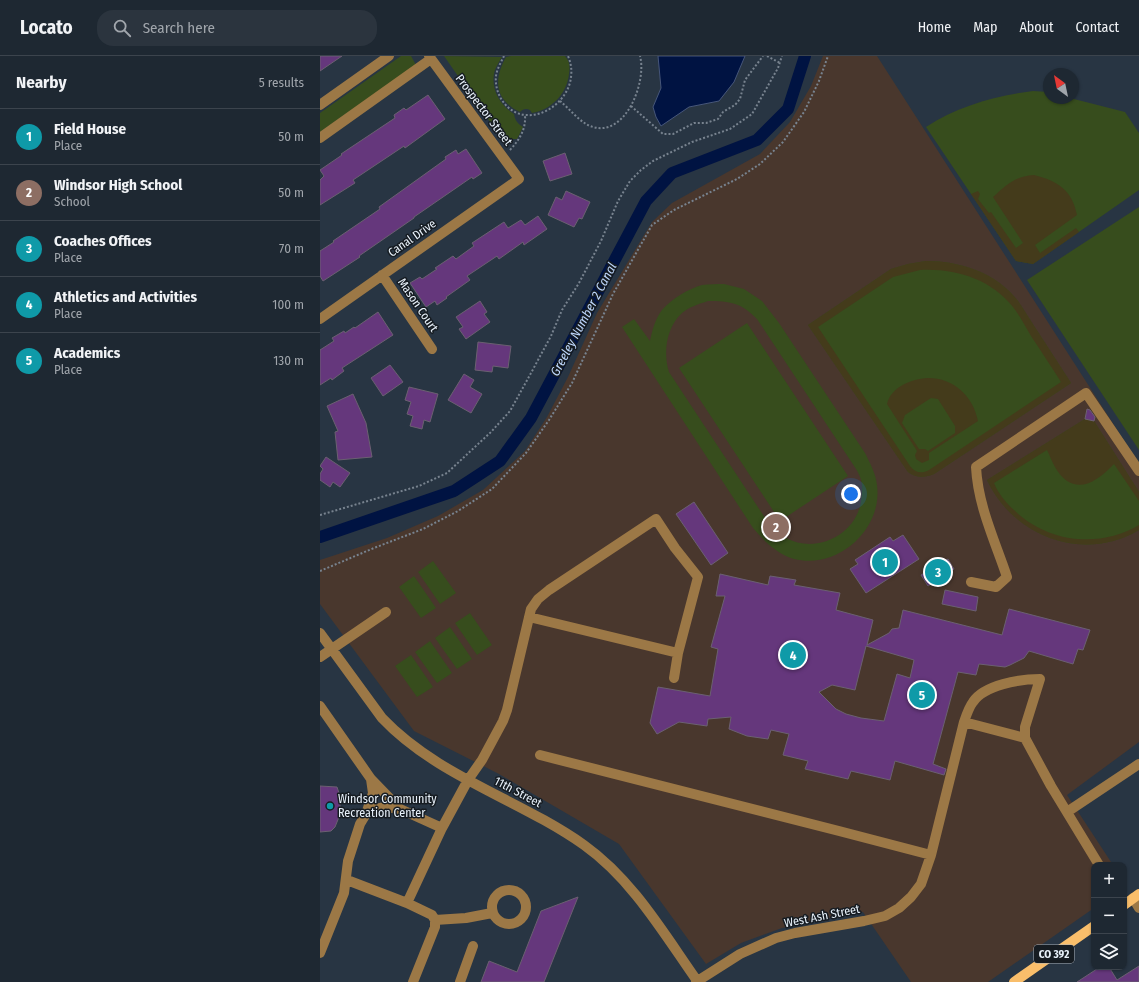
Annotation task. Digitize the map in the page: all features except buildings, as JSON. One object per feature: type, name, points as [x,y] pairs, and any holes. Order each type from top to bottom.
[{"type":"main road","points":[[1127,902],[1136,896]]},
{"type":"main road","name":"CO 392","points":[[1014,982],[1091,928]]},
{"type":"street","points":[[320,105],[389,56]]},
{"type":"street","points":[[320,138],[430,58]]},
{"type":"street","name":"Prospector Street","points":[[430,58],[519,179]]},
{"type":"street","name":"Canal Drive","points":[[320,319],[519,179]]},
{"type":"street","name":"Mason Court","points":[[382,275],[432,349]]},
{"type":"street","points":[[971,582],[996,587],[1007,577],[984,512],[977,485],[976,467],[1086,393],[1139,471]]},
{"type":"street","points":[[407,903],[442,828],[468,780],[482,760],[506,714],[531,609],[544,594],[656,519],[675,548],[698,577],[678,653],[674,678]]},
{"type":"street","points":[[320,657],[331,648],[386,612]]},
{"type":"street","points":[[529,617],[678,653]]},
{"type":"street","name":"11th Street","points":[[320,633],[382,718],[394,731],[426,756],[559,829],[585,846],[605,862],[624,881],[642,903],[697,982]]},
{"type":"street","name":"West Ash Street","points":[[697,982],[740,954],[776,938],[885,916],[899,908],[912,897],[921,884],[931,855],[964,722],[972,702],[979,694],[997,686],[1025,679],[1040,679],[1025,727],[1025,738]]},
{"type":"street","points":[[320,706],[371,779],[400,809]]},
{"type":"street","points":[[964,722],[1025,738],[1097,862]]},
{"type":"street","points":[[540,755],[931,855]]},
{"type":"street","points":[[1067,812],[1139,764]]},
{"type":"street","points":[[320,953],[344,893],[348,860],[360,824],[366,814],[373,793],[371,779]]},
{"type":"street","points":[[366,814],[376,809],[385,807],[400,809],[442,828]]},
{"type":"street","points":[[346,880],[407,903],[432,915],[436,920],[435,927],[413,982]]},
{"type":"street","points":[[1136,896],[1139,908]]},
{"type":"street","points":[[436,920],[466,918],[492,913]]},
{"type":"street","points":[[460,982],[473,946]]},
{"type":"path","points":[[504,56],[496,75],[497,90],[500,98],[510,109],[525,115],[532,115],[546,111],[560,101],[569,87],[571,79],[571,63],[568,56]]},
{"type":"path","points":[[560,101],[588,126],[595,128],[610,126],[617,122],[631,106],[637,95],[640,85],[642,62],[640,56]]},
{"type":"path","points":[[631,106],[663,134],[673,134],[694,123],[718,119],[723,112],[735,105],[740,99],[745,80],[763,56]]},
{"type":"path","points":[[767,56],[780,63]]},
{"type":"path","points":[[320,515],[419,486],[446,473],[491,432],[510,411],[531,374],[562,310],[580,283],[601,241],[618,201],[630,181],[653,161],[692,142],[730,129],[752,114],[780,63],[782,56]]},
{"type":"path","points":[[320,571],[423,529],[458,511],[492,488],[526,453],[568,389],[613,294],[652,225],[674,210],[737,179],[760,164],[783,142],[804,112],[819,81],[828,56]]},
{"type":"path","points":[[503,156],[522,134],[525,115]]},
{"type":"shaded area","points":[[823,56],[877,56],[1139,464],[1139,742],[1067,795],[1111,862],[1091,862],[1091,910],[988,982],[911,982],[863,912],[782,928],[741,943],[706,964],[619,844],[499,774],[414,731],[320,604],[320,560],[387,538],[438,516],[483,490],[525,451],[547,417],[568,377],[597,313],[652,222],[672,203],[760,154],[790,122],[811,86]]},
{"type":"green space","points":[[401,56],[411,56],[416,65],[320,132],[320,113]]},
{"type":"green space","points":[[444,56],[502,57],[495,72],[493,80],[494,86],[501,102],[514,114],[519,124],[523,127],[517,139],[511,139],[504,142]]},
{"type":"green space","points":[[565,56],[568,60],[570,69],[568,81],[557,100],[552,105],[532,113],[527,109],[520,112],[505,102],[499,89],[498,81],[502,65],[506,57]]},
{"type":"green space","points":[[1033,91],[1043,92],[1043,104],[1079,104],[1079,100],[1125,112],[1139,133],[1139,190],[1033,264],[1016,261],[926,127],[951,113],[977,103]]},
{"type":"green space","points":[[1139,207],[1139,450],[1027,280]]},
{"type":"green space","points":[[926,261],[952,263],[965,266],[977,270],[1000,283],[1018,301],[1071,383],[934,474],[921,477],[908,472],[808,325],[891,269]]},
{"type":"green space","points":[[724,284],[744,289],[762,301],[779,323],[865,453],[871,465],[877,485],[877,501],[873,517],[865,531],[854,543],[841,552],[826,558],[810,561],[794,559],[782,554],[757,533],[622,327],[634,319],[650,341],[657,317],[670,302],[686,291],[697,286]],"holes":[[[708,301],[729,302],[741,306],[757,319],[859,474],[862,483],[862,491],[861,502],[857,514],[851,524],[842,533],[832,539],[821,543],[809,544],[797,542],[782,536],[771,527],[669,372],[666,349],[672,326],[682,313],[691,307]]]},
{"type":"green space","points":[[747,323],[848,476],[780,521],[679,368]]},
{"type":"green space","points":[[1085,419],[1094,421],[1139,492],[1139,530],[1117,540],[1095,544],[1073,544],[1052,539],[1032,530],[1014,516],[999,500],[987,480]]},
{"type":"green space","points":[[433,561],[456,593],[440,604],[418,572]]},
{"type":"green space","points":[[414,576],[436,608],[421,618],[399,587]]},
{"type":"green space","points":[[470,613],[492,645],[477,655],[455,623]]},
{"type":"green space","points":[[450,627],[472,659],[457,669],[435,638]]},
{"type":"green space","points":[[430,641],[452,673],[437,683],[415,652]]},
{"type":"green space","points":[[411,655],[433,687],[417,697],[395,666]]},
{"type":"sand","points":[[1034,175],[1050,180],[1063,188],[1072,199],[1077,215],[1035,245],[1040,253],[1076,228],[1079,232],[1033,264],[1016,261],[971,194],[978,191],[980,194],[978,199],[989,213],[991,212],[1016,248],[1023,243],[993,197],[1016,179]]},
{"type":"sand","points":[[926,261],[952,263],[977,270],[1000,283],[1018,301],[1071,383],[934,474],[924,477],[908,472],[808,325],[891,269]],"holes":[[[920,270],[959,273],[971,277],[983,282],[1004,297],[1018,314],[1061,382],[929,470],[921,472],[914,470],[910,466],[818,327],[893,277]]]},
{"type":"sand","points":[[928,378],[946,381],[961,390],[972,404],[978,421],[929,453],[929,460],[922,463],[916,459],[915,455],[917,451],[887,404],[889,398],[897,389],[909,382]],"holes":[[[931,398],[938,399],[955,426],[955,433],[928,451],[925,449],[919,449],[902,423],[905,415]]]},
{"type":"sand","points":[[1085,419],[1094,421],[1139,492],[1139,501],[1114,464],[1100,477],[1084,484],[1077,485],[1062,477],[1055,467],[1047,450],[994,483],[1002,498],[1027,521],[1058,535],[1091,539],[1123,533],[1139,525],[1139,530],[1117,540],[1095,544],[1073,544],[1052,539],[1032,530],[1014,516],[999,500],[987,480]]},
{"type":"water","points":[[658,56],[745,56],[734,82],[719,101],[689,107],[661,126],[653,107],[661,88]]},
{"type":"waterway","name":"Greeley Number 2 Canal","points":[[320,537],[454,491],[500,461],[531,418],[646,201],[672,173],[757,140],[788,109],[805,56]]},
{"type":"place","name":"Windsor High School","points":[[776,527]]},
{"type":"place","name":"Field House","points":[[885,562]]},
{"type":"place","name":"Coaches Offices","points":[[938,572]]},
{"type":"place","name":"Athletics and Activities","points":[[793,655]]},
{"type":"place","name":"Academics","points":[[922,695]]},
{"type":"place","name":"Windsor Community Recreation Center","points":[[330,806]]}]
